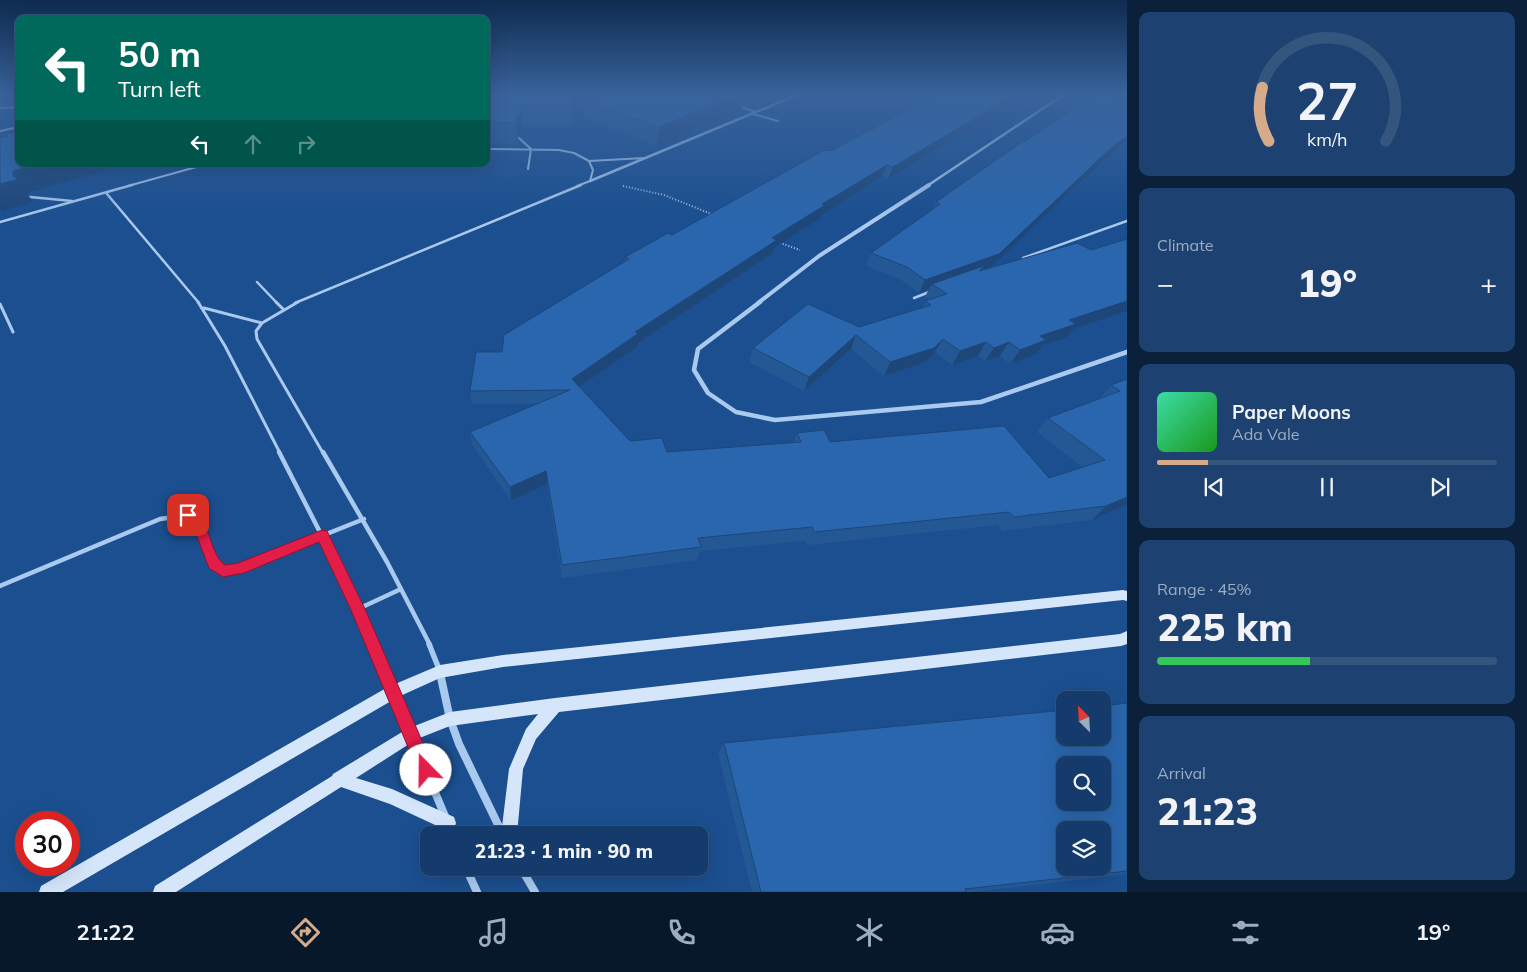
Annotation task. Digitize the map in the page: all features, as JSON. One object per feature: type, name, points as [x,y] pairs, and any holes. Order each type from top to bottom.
[{"type":"street","points":[[590,182],[698,137]]},
{"type":"street","points":[[1004,137],[819,256],[698,349],[694,370],[708,393],[736,412],[775,420],[981,402],[1127,352]]},
{"type":"street","points":[[47,892],[393,692],[440,672],[513,660],[1127,596]]},
{"type":"street","points":[[161,892],[412,734],[450,719],[555,705],[1121,640],[1127,637]]},
{"type":"street","points":[[440,672],[450,719],[459,744],[499,826]]},
{"type":"street","points":[[393,692],[449,826]]},
{"type":"street","points":[[510,826],[516,769],[531,734],[555,705]]},
{"type":"street","points":[[338,779],[392,797],[445,826]]},
{"type":"street","points":[[470,876],[477,892]]},
{"type":"street","points":[[525,876],[536,892]]},
{"type":"lane","points":[[519,138],[531,150]]},
{"type":"lane","points":[[490,149],[568,151],[589,161],[647,158]]},
{"type":"lane","points":[[528,169],[531,150]]},
{"type":"lane","points":[[440,672],[427,638],[364,520],[257,339],[256,331],[262,322],[302,299],[590,182],[594,170],[589,161]]},
{"type":"lane","points":[[0,222],[107,194],[197,167]]},
{"type":"lane","points":[[107,194],[203,308],[225,346],[358,609],[393,692]]},
{"type":"lane","points":[[30,197],[76,202]]},
{"type":"lane","points":[[1016,261],[1127,221]]},
{"type":"lane","points":[[257,282],[283,309]]},
{"type":"lane","points":[[914,298],[933,291]]},
{"type":"lane","points":[[0,304],[13,332]]},
{"type":"lane","points":[[203,308],[262,322]]},
{"type":"lane","points":[[0,586],[160,519],[188,515],[198,523],[213,564],[223,571],[239,569],[364,520]]},
{"type":"lane","points":[[358,609],[401,589]]},
{"type":"path","points":[[602,177],[621,186],[664,195],[717,216]]},
{"type":"path","points":[[774,241],[819,256]]},
{"type":"building","points":[[15,137],[15,167],[27,167],[13,171],[13,176],[19,179],[0,184],[0,138]]},
{"type":"building","points":[[858,137],[944,137],[893,167],[887,165],[822,204],[825,205],[772,238],[777,240],[635,332],[639,333],[572,379],[630,441],[662,438],[667,452],[801,442],[797,433],[824,430],[830,442],[1004,426],[1049,478],[1105,460],[1048,418],[1120,391],[1111,385],[1127,379],[1127,497],[1106,506],[1014,517],[1009,512],[814,532],[812,527],[698,538],[701,547],[562,565],[546,471],[510,487],[470,432],[570,390],[470,391],[476,352],[502,352],[504,335],[629,259],[625,257],[668,233],[672,235],[821,152],[830,151]]},
{"type":"building","points":[[1032,137],[1126,137],[1111,148],[999,254],[925,280],[907,267],[871,253],[940,204],[936,202]]},
{"type":"building","points":[[1127,239],[1127,301],[1069,320],[1076,324],[1040,336],[1046,340],[1020,350],[1009,342],[994,348],[986,342],[960,351],[943,339],[934,348],[890,362],[856,335],[809,377],[753,348],[808,304],[859,327],[931,305],[925,301],[947,294],[932,284],[986,265],[979,271],[1077,243],[1091,250]]},
{"type":"building","points":[[1127,703],[1127,871],[1111,873],[1111,821],[1056,821],[1056,876],[1082,876],[965,889],[966,892],[761,892],[724,743],[1056,711],[1056,746],[1111,746],[1111,705]]},
{"type":"route","points":[[188,515],[198,523],[213,564],[223,571],[239,569],[322,535],[358,609],[426,770]]}]
